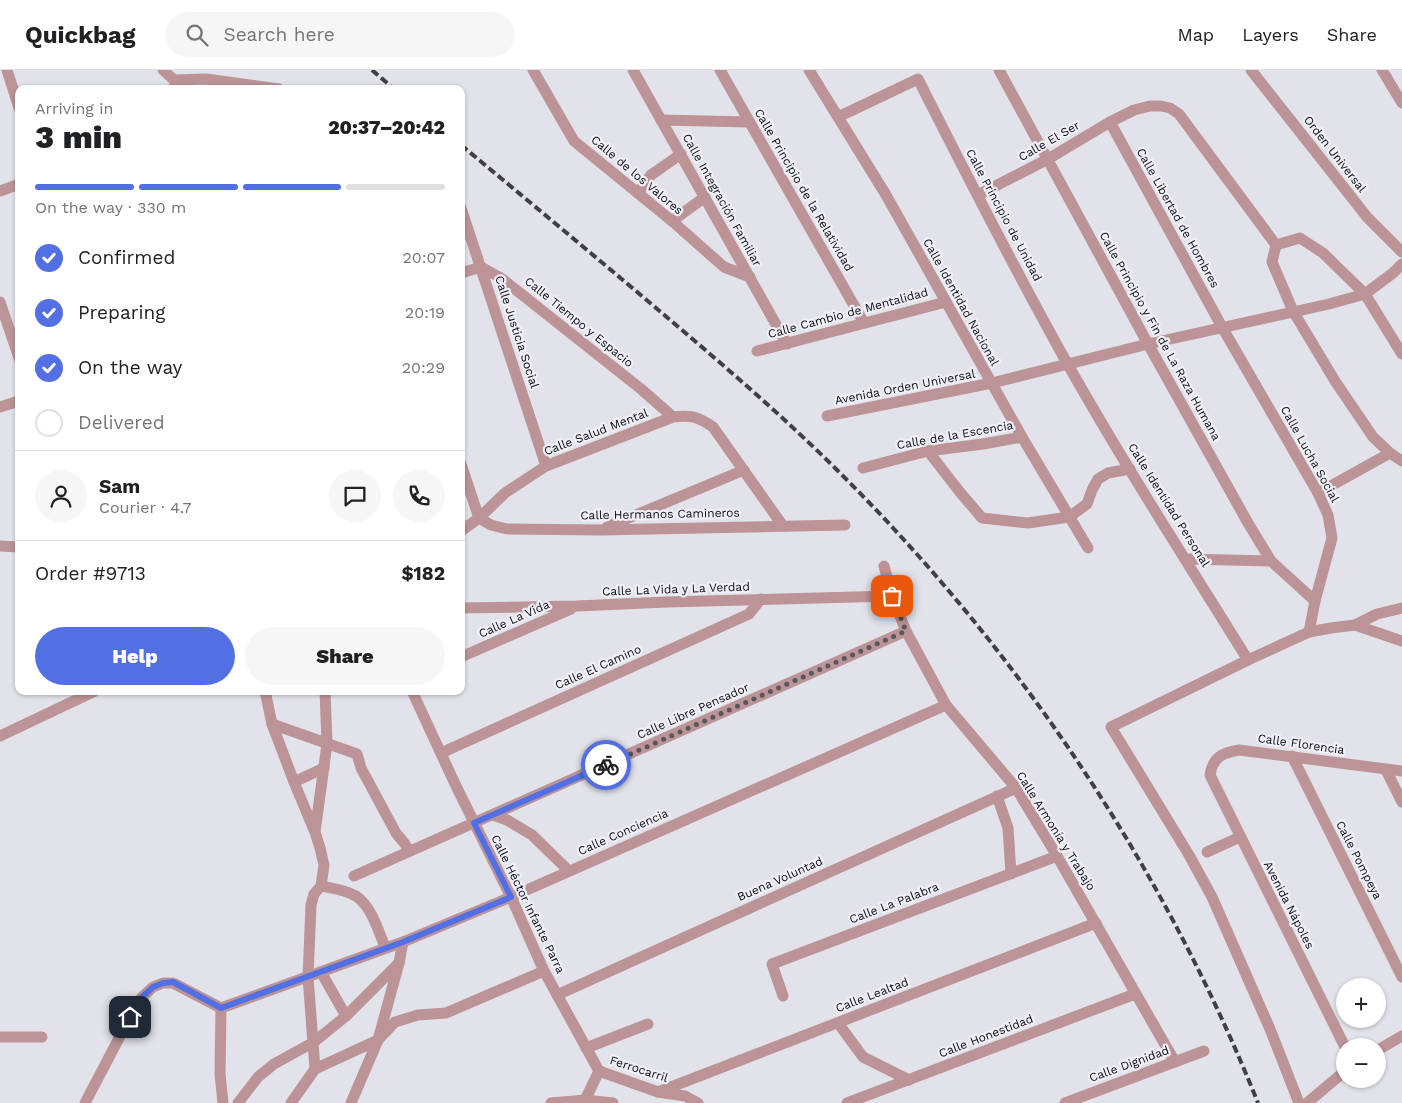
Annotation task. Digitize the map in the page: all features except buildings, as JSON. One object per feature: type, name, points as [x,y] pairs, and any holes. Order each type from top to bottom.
[{"type":"street","points":[[7,70],[15,95]]},
{"type":"street","points":[[163,70],[175,84],[206,79],[244,85]]},
{"type":"street","name":"Calle de los Valores","points":[[533,70],[574,141],[672,221],[724,267],[750,277]]},
{"type":"street","name":"Calle Integración Familiar","points":[[633,70],[788,344]]},
{"type":"street","name":"Calle Principio de la Relatividad","points":[[720,70],[864,323]]},
{"type":"street","name":"Calle Identidad Nacional","points":[[809,70],[886,195],[1022,437],[1088,548]]},
{"type":"street","name":"Calle Principio y Fin de La Raza Humana","points":[[999,70],[1248,523],[1271,560],[1315,601]]},
{"type":"street","name":"Orden Universal","points":[[1250,70],[1367,217],[1402,252]]},
{"type":"street","points":[[1382,70],[1402,103]]},
{"type":"street","name":"Calle Principio de Unidad","points":[[838,117],[918,79],[1068,364]]},
{"type":"street","name":"Calle El Ser","points":[[978,195],[1048,159],[1134,110],[1150,106],[1161,106],[1170,108],[1179,114],[1276,245]]},
{"type":"street","points":[[661,120],[749,122]]},
{"type":"street","name":"Calle Libertad de Hombres","points":[[1110,122],[1222,327]]},
{"type":"street","points":[[638,193],[651,175],[681,154]]},
{"type":"street","points":[[0,191],[15,185]]},
{"type":"street","points":[[672,221],[705,197]]},
{"type":"street","name":"Calle Justicia Social","points":[[465,220],[546,466]]},
{"type":"street","points":[[1402,354],[1365,294],[1323,253],[1300,238],[1276,245],[1272,262],[1293,311],[1335,381],[1373,437],[1402,461]]},
{"type":"street","points":[[1222,327],[1329,304],[1365,294],[1402,264]]},
{"type":"street","points":[[465,272],[481,267]]},
{"type":"street","name":"Calle Tiempo y Espacio","points":[[481,267],[501,278],[641,389],[673,417]]},
{"type":"street","points":[[0,302],[4,324],[15,349]]},
{"type":"street","name":"Calle Cambio de Mentalidad","points":[[757,351],[946,302]]},
{"type":"street","name":"Avenida Orden Universal","points":[[827,416],[992,384],[1222,327]]},
{"type":"street","name":"Calle Lucha Social","points":[[1222,327],[1318,493],[1328,515],[1332,538],[1315,601],[1309,632]]},
{"type":"street","name":"Calle Identidad Personal","points":[[1068,364],[1130,469],[1248,660]]},
{"type":"street","points":[[0,407],[15,402]]},
{"type":"street","name":"Calle Salud Mental","points":[[465,528],[479,518],[505,493],[546,466],[673,417],[689,416],[702,419],[713,426],[744,470]]},
{"type":"street","name":"Calle de la Escencia","points":[[863,468],[928,451],[1022,437]]},
{"type":"street","points":[[928,451],[982,518],[1028,523],[1069,517],[1087,504],[1098,479],[1108,473],[1130,469]]},
{"type":"street","points":[[1318,493],[1390,453]]},
{"type":"street","points":[[601,530],[744,470],[782,526]]},
{"type":"street","points":[[465,476],[479,518]]},
{"type":"street","name":"Calle Hermanos Camineros","points":[[479,518],[491,525],[507,528],[601,530],[845,525]]},
{"type":"street","points":[[0,546],[15,548]]},
{"type":"street","points":[[1185,559],[1271,560]]},
{"type":"street","name":"Calle Armonía y Trabajo","points":[[884,566],[892,596],[906,631],[946,706],[1016,788],[1175,1062]]},
{"type":"street","name":"Calle La Vida y La Verdad","points":[[465,608],[892,596]]},
{"type":"street","name":"Calle El Camino","points":[[441,753],[750,614],[761,599]]},
{"type":"street","name":"Calle La Vida","points":[[465,655],[577,606]]},
{"type":"street","points":[[1299,1103],[1270,1029],[1212,897],[1189,855],[1111,727],[1309,632],[1355,625],[1377,614],[1402,608]]},
{"type":"street","points":[[1355,625],[1402,642]]},
{"type":"street","name":"Calle Libre Pensador","points":[[354,876],[906,631]]},
{"type":"street","points":[[0,736],[87,695]]},
{"type":"street","points":[[265,695],[272,724],[315,832],[324,864],[321,886],[314,894],[311,905],[308,977],[315,1069]]},
{"type":"street","points":[[315,832],[327,744],[325,695]]},
{"type":"street","name":"Calle Héctor Infante Parra","points":[[414,695],[511,897],[544,972],[599,1071]]},
{"type":"street","name":"Calle Conciencia","points":[[221,1008],[403,942],[511,897],[946,706]]},
{"type":"street","points":[[272,724],[356,754],[361,768],[396,834],[409,852]]},
{"type":"street","name":"Calle Florencia","points":[[1210,775],[1212,765],[1217,758],[1228,752],[1239,750],[1402,771]]},
{"type":"street","name":"Calle Pompeya","points":[[1292,756],[1402,977]]},
{"type":"street","points":[[294,782],[324,768]]},
{"type":"street","points":[[1386,770],[1402,802]]},
{"type":"street","name":"Avenida Nápoles","points":[[1210,775],[1340,1038]]},
{"type":"street","name":"Buena Voluntad","points":[[557,995],[1016,788]]},
{"type":"street","points":[[996,796],[1008,828],[1011,874]]},
{"type":"street","points":[[493,814],[532,835],[569,871]]},
{"type":"street","points":[[1207,852],[1240,837]]},
{"type":"street","name":"Calle La Palabra","points":[[784,996],[772,964],[1057,856]]},
{"type":"street","points":[[321,886],[334,888],[356,896],[369,910],[385,948]]},
{"type":"street","name":"Calle Lealtad","points":[[658,1092],[1096,923]]},
{"type":"street","points":[[351,1103],[378,1040],[403,942]]},
{"type":"street","points":[[238,1103],[258,1077],[274,1064],[314,1042],[346,1016],[399,962]]},
{"type":"street","points":[[321,972],[346,1016]]},
{"type":"street","points":[[291,1103],[315,1069],[378,1040],[395,1022],[418,1015],[446,1013],[544,972]]},
{"type":"street","points":[[86,1103],[139,1000],[153,987],[173,982],[221,1008],[220,1074],[223,1103]]},
{"type":"street","name":"Calle Honestidad","points":[[847,1103],[1135,994]]},
{"type":"street","points":[[838,1022],[863,1058],[909,1080]]},
{"type":"street","points":[[586,1048],[648,1024]]},
{"type":"street","points":[[1386,1045],[1402,1036]]},
{"type":"street","points":[[0,1037],[42,1037]]},
{"type":"street","name":"Calle Dignidad","points":[[1065,1103],[1204,1051]]},
{"type":"street","points":[[585,1100],[599,1071]]},
{"type":"street","name":"Ferrocarril","points":[[599,1071],[658,1092],[686,1096],[698,1103]]},
{"type":"street","points":[[1307,1103],[1336,1079]]},
{"type":"street","points":[[551,1103],[585,1100],[613,1103]]},
{"type":"railway","points":[[372,70],[389,85]]},
{"type":"railway","points":[[465,148],[583,246],[788,423],[831,464],[898,534],[962,606],[1022,682],[1078,761],[1129,843],[1177,927],[1220,1014],[1258,1103]]},
{"type":"way so far","points":[[606,765],[906,631],[892,596]]},
{"type":"route","points":[[130,1017],[139,1000],[153,987],[163,983],[173,982],[221,1008],[403,942],[511,897],[474,823],[606,765]]}]
